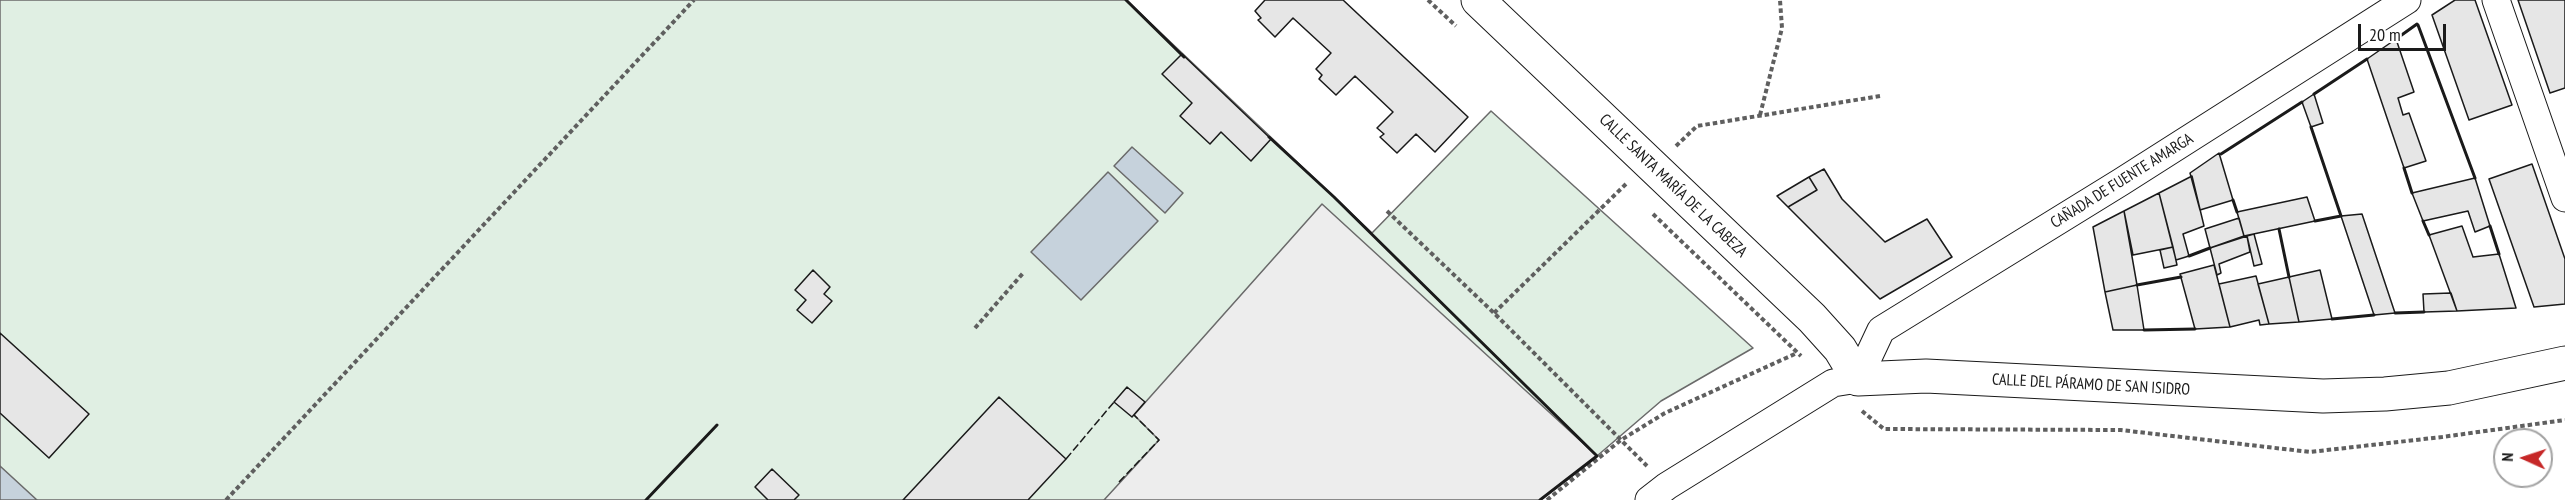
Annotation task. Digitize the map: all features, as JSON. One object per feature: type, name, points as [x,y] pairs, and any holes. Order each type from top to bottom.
[{"type":"street","name":"CALLE SANTA MARÍA DE LA CABEZA","points":[[1478,0],[1812,318],[1840,350],[1858,394]]},
{"type":"street","name":"CAÑADA DE FUENTE AMARGA","points":[[1858,394],[1881,330],[2131,176],[2407,0]]},
{"type":"street","points":[[2496,0],[2565,198]]},
{"type":"street","name":"CALLE DEL PÁRAMO DE SAN ISIDRO","points":[[1658,493],[1833,383],[1858,394],[1926,376],[2300,395],[2385,394],[2449,388],[2565,363]]},
{"type":"path","points":[[226,500],[694,0]]},
{"type":"path","points":[[1428,0],[1461,31]]},
{"type":"path","points":[[1760,115],[1782,28],[1780,0]]},
{"type":"path","points":[[1494,313],[1624,186],[1697,126],[1880,96]]},
{"type":"path","name":"CALLE SANTA MARÍA DE LA CABEZA","points":[[1616,178],[1632,194]]},
{"type":"path","name":"CALLE SANTA MARÍA DE LA CABEZA","points":[[1621,440],[1665,413],[1797,353],[1649,210]]},
{"type":"path","points":[[1386,211],[1494,313],[1621,440],[1658,493]]},
{"type":"path","points":[[975,328],[1024,272]]},
{"type":"path","points":[[1858,394],[1884,429],[2121,430],[2310,452],[2565,420]]},
{"type":"path","points":[[1547,500],[1621,440]]},
{"type":"green space","points":[[0,0],[1126,0],[1372,233],[1491,111],[1753,348],[1661,401],[1597,456],[1540,500],[0,500]]},
{"type":"shaded area","points":[[1132,147],[1183,193],[1165,213],[1114,166]]},
{"type":"shaded area","points":[[1108,172],[1158,221],[1081,300],[1031,252]]},
{"type":"shaded area","points":[[1322,204],[1597,456],[1540,500],[1104,500],[1159,440],[1134,415]]},
{"type":"shaded area","points":[[0,466],[37,500],[0,500]]},
{"type":"building","points":[[1265,0],[1343,0],[1468,117],[1435,152],[1416,134],[1397,153],[1380,137],[1384,134],[1377,128],[1393,112],[1355,76],[1336,95],[1319,79],[1322,75],[1316,69],[1331,53],[1293,18],[1275,37],[1258,20],[1261,18],[1255,11]]},
{"type":"building","points":[[2455,0],[2475,0],[2512,105],[2469,120],[2432,15]]},
{"type":"building","points":[[2518,0],[2565,0],[2565,88],[2550,93]]},
{"type":"building","points":[[2396,39],[2414,92],[2398,98],[2403,115],[2409,113],[2426,161],[2404,168],[2367,59]]},
{"type":"building","points":[[1182,54],[1271,139],[1251,161],[1221,132],[1210,144],[1180,116],[1192,103],[1162,74]]},
{"type":"building","points":[[2314,94],[2323,123],[2311,127],[2302,102]]},
{"type":"building","points":[[2219,153],[2233,200],[2200,210],[2190,173]]},
{"type":"building","points":[[2532,164],[2565,259],[2565,304],[2534,307],[2489,179]]},
{"type":"building","points":[[1824,169],[1842,199],[1885,242],[1927,219],[1952,257],[1880,299],[1788,207],[1817,190],[1809,177]]},
{"type":"building","points":[[2192,176],[2204,226],[2183,234],[2189,256],[2176,260],[2159,193]]},
{"type":"building","points":[[1809,177],[1817,190],[1788,207],[1777,196]]},
{"type":"building","points":[[2475,178],[2490,226],[2475,232],[2468,211],[2423,221],[2412,193]]},
{"type":"building","points":[[2159,193],[2173,247],[2133,255],[2124,211]]},
{"type":"building","points":[[2307,197],[2315,221],[2244,236],[2237,212]]},
{"type":"building","points":[[2124,211],[2137,285],[2105,292],[2093,227]]},
{"type":"building","points":[[2362,214],[2395,313],[2374,315],[2341,216]]},
{"type":"building","points":[[2239,218],[2244,236],[2210,248],[2205,229]]},
{"type":"building","points":[[2462,226],[2473,257],[2499,254],[2516,308],[2457,311],[2429,235]]},
{"type":"building","points":[[2254,234],[2262,264],[2254,266],[2247,236]]},
{"type":"building","points":[[2247,236],[2250,252],[2219,264],[2221,273],[2217,275],[2210,248]]},
{"type":"building","points":[[2173,247],[2177,265],[2164,268],[2160,250]]},
{"type":"building","points":[[2214,265],[2230,327],[2195,329],[2180,274]]},
{"type":"building","points":[[813,270],[830,287],[824,294],[832,301],[812,323],[797,310],[806,300],[795,290]]},
{"type":"building","points":[[2320,270],[2332,319],[2299,322],[2289,277]]},
{"type":"building","points":[[2256,276],[2269,324],[2260,325],[2259,320],[2230,327],[2219,284]]},
{"type":"building","points":[[2289,277],[2299,322],[2269,324],[2258,284]]},
{"type":"building","points":[[2137,285],[2144,330],[2113,330],[2105,292]]},
{"type":"building","points":[[2451,293],[2457,311],[2424,312],[2423,294]]},
{"type":"building","points":[[0,333],[89,414],[49,458],[0,413]]},
{"type":"building","points":[[1127,387],[1145,402],[1132,417],[1114,402]]},
{"type":"building","points":[[999,397],[1066,459],[1028,500],[903,500]]},
{"type":"building","points":[[772,469],[799,495],[794,500],[768,500],[755,487]]},
{"type":"fence","points":[[1066,459],[1114,402]]},
{"type":"fence","points":[[1119,482],[1159,440],[1134,415]]},
{"type":"wall","points":[[1126,0],[1184,57]]},
{"type":"wall","points":[[2396,39],[2418,25],[2475,178]]},
{"type":"wall","points":[[2314,94],[2367,59]]},
{"type":"wall","points":[[2221,154],[2302,102]]},
{"type":"wall","points":[[2311,127],[2341,216],[2315,221]]},
{"type":"wall","points":[[1269,137],[1334,197],[1597,456],[1540,500]]},
{"type":"wall","points":[[2404,168],[2412,193]]},
{"type":"wall","points":[[2233,200],[2237,212]]},
{"type":"wall","points":[[2423,221],[2429,235]]},
{"type":"wall","points":[[2490,226],[2499,254]]},
{"type":"wall","points":[[2279,229],[2289,277]]},
{"type":"wall","points":[[2189,256],[2210,248]]},
{"type":"wall","points":[[2137,285],[2181,277]]},
{"type":"wall","points":[[2395,313],[2424,312]]},
{"type":"wall","points":[[2332,319],[2374,315]]},
{"type":"wall","points":[[2144,330],[2195,329]]},
{"type":"wall","points":[[646,500],[717,425]]}]
